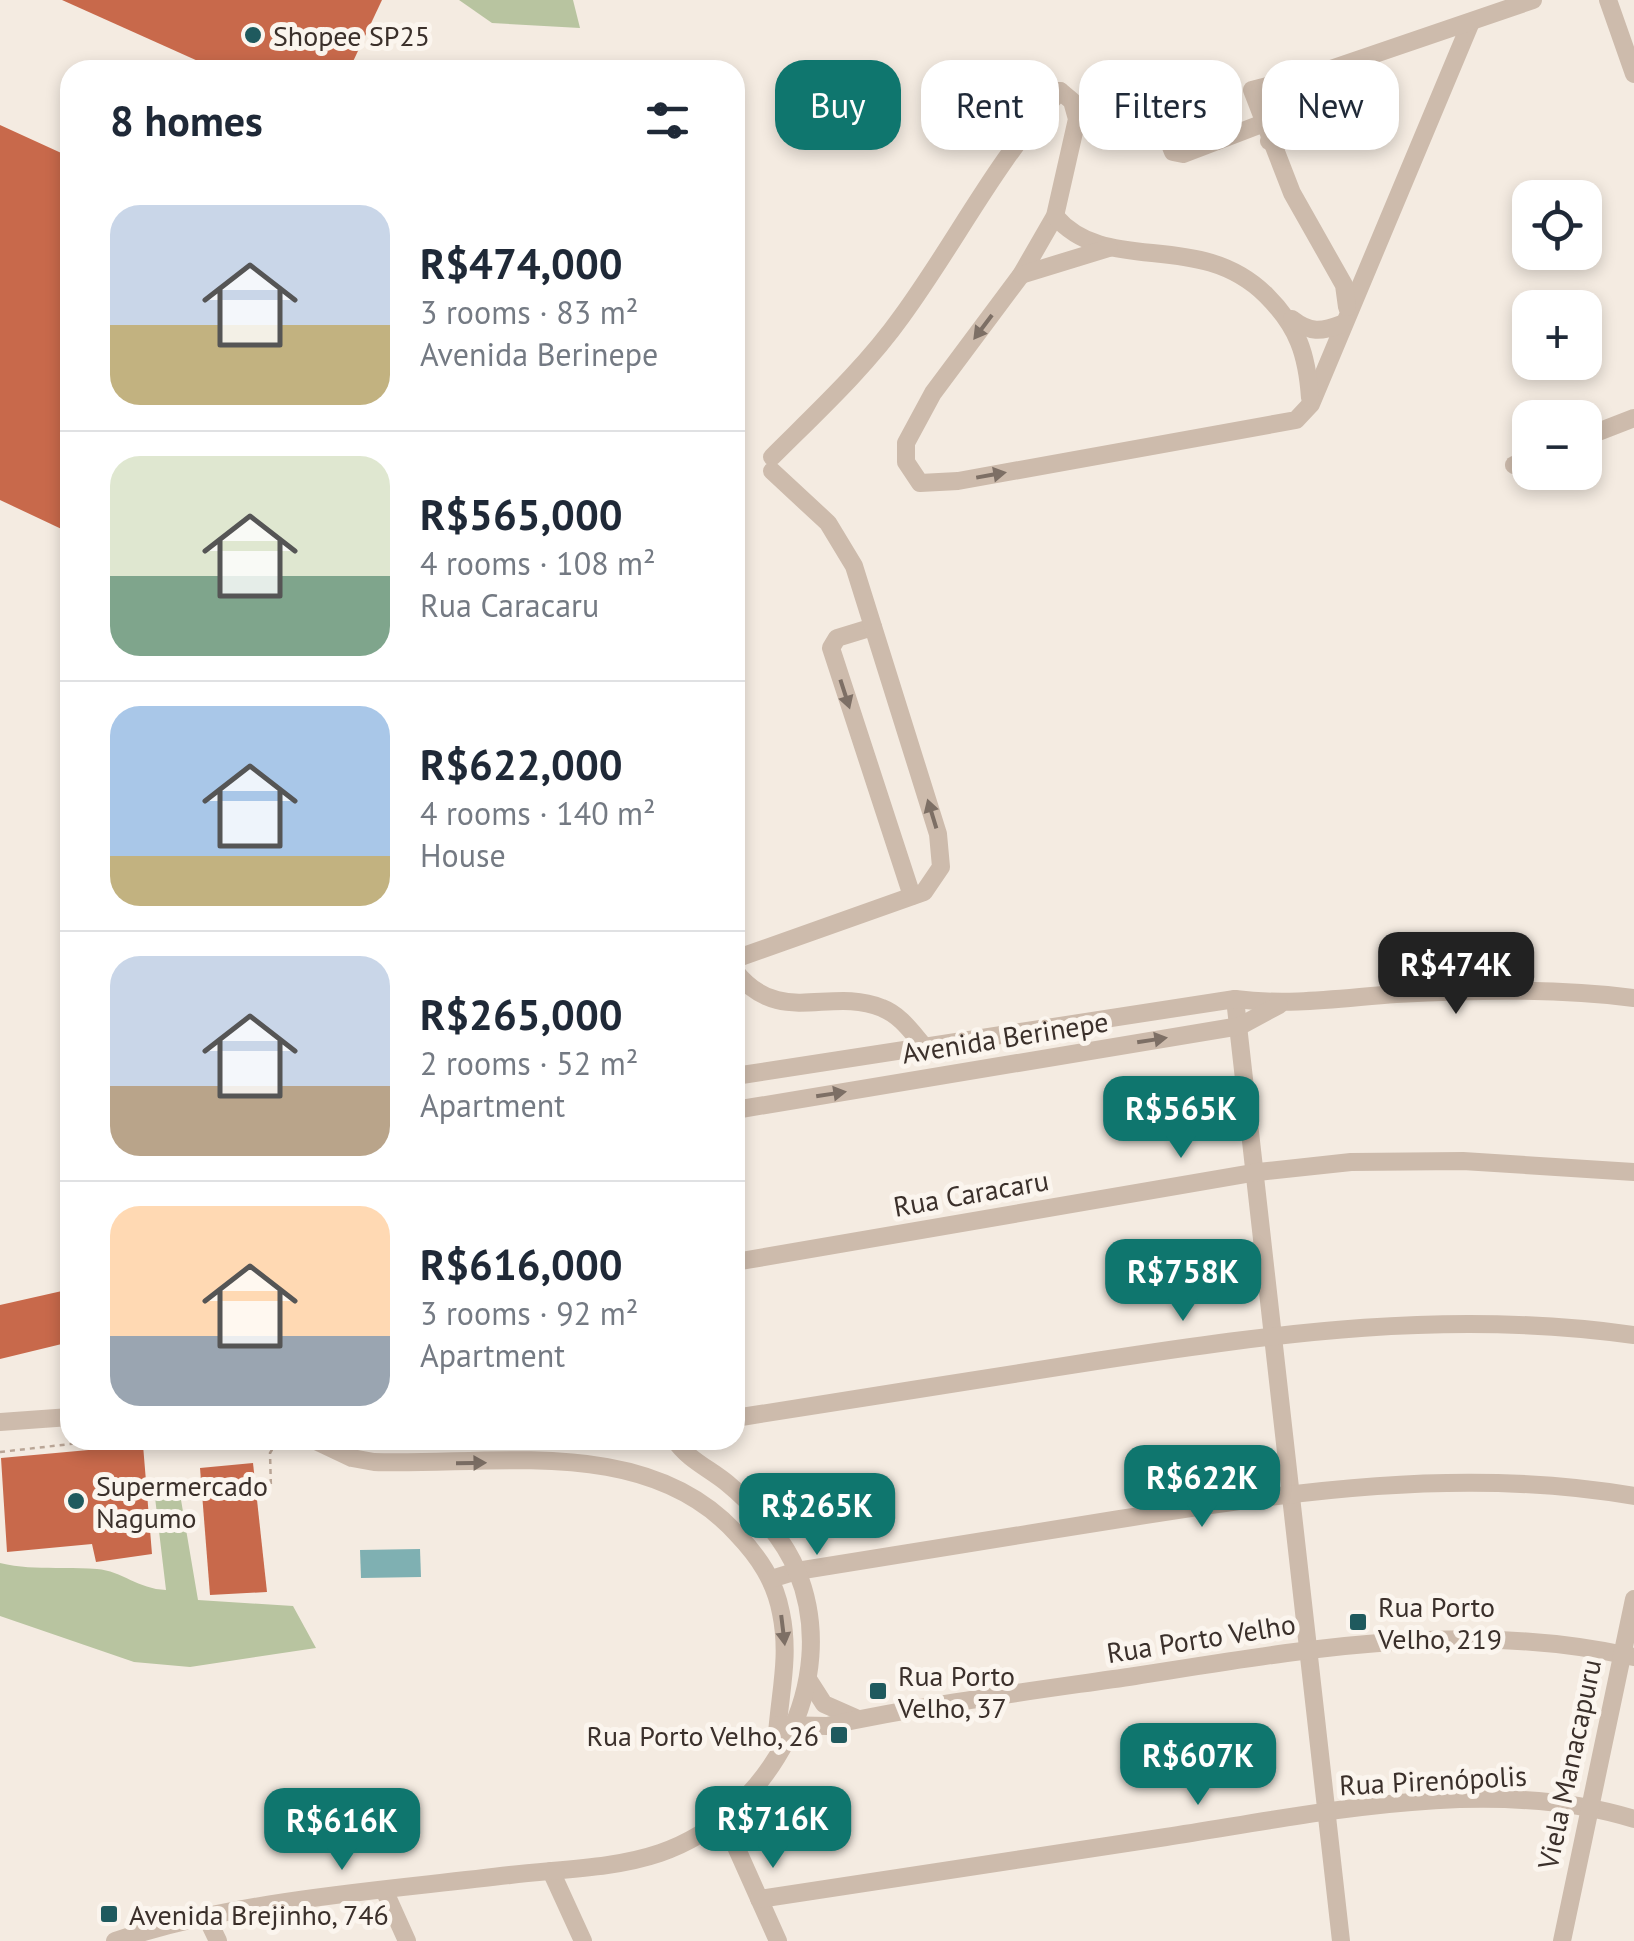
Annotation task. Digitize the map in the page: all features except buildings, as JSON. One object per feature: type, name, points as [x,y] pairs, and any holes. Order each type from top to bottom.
[{"type":"street","points":[[1357,60],[1533,0]]},
{"type":"street","points":[[1608,0],[1634,74]]},
{"type":"street","points":[[745,955],[912,896],[936,881],[942,867],[938,834],[854,566],[828,524],[772,464],[902,317],[1016,139],[1060,91],[1072,101],[1076,119],[1055,216],[1021,275],[933,393],[906,443],[906,462],[920,483],[958,481],[1296,420],[1311,404],[1344,317],[1472,22]]},
{"type":"street","points":[[1262,88],[1252,90],[1262,120]]},
{"type":"street","points":[[1172,150],[1183,154],[1198,150]]},
{"type":"street","points":[[1275,150],[1344,285],[1344,317]]},
{"type":"street","points":[[1055,216],[1069,232],[1110,248],[1196,256],[1244,274],[1304,329],[1321,332],[1344,317]]},
{"type":"street","points":[[1021,275],[1110,248]]},
{"type":"street","points":[[1283,313],[1302,341],[1311,404]]},
{"type":"street","points":[[1602,430],[1634,418]]},
{"type":"street","points":[[873,627],[837,638],[832,648],[912,896]]},
{"type":"street","points":[[745,980],[762,996],[780,1002],[879,1006],[904,1022],[923,1046]]},
{"type":"street","points":[[1580,991],[1634,985]]},
{"type":"street","name":"Avenida Berinepe","points":[[745,1074],[1236,998],[1280,1005],[1398,994],[1580,991],[1634,998]]},
{"type":"street","points":[[1236,998],[1312,1649],[1341,1941]]},
{"type":"street","name":"Avenida Berinepe","points":[[745,1108],[1240,1026],[1280,1005]]},
{"type":"street","name":"Rua Caracaru","points":[[745,1260],[1258,1172],[1406,1160],[1634,1172]]},
{"type":"street","points":[[745,1416],[1276,1334],[1400,1322],[1507,1322],[1634,1334]]},
{"type":"street","points":[[0,1422],[60,1417]]},
{"type":"street","points":[[335,1450],[374,1462],[571,1462],[666,1482],[699,1499],[726,1522],[772,1580],[781,1612],[787,1726]]},
{"type":"street","points":[[115,1941],[143,1938],[206,1916],[658,1854],[724,1820],[775,1760],[808,1679],[808,1624],[798,1572],[761,1518],[686,1450]]},
{"type":"street","points":[[772,1580],[798,1572],[1294,1492],[1402,1483],[1511,1483],[1634,1496]]},
{"type":"street","name":"Viela Manacapuru","points":[[1562,1941],[1587,1807],[1627,1656],[1634,1599]]},
{"type":"street","name":"Rua Porto Velho","points":[[787,1726],[859,1719],[1312,1649],[1454,1637],[1527,1640],[1627,1656]]},
{"type":"street","points":[[808,1679],[824,1704],[859,1719]]},
{"type":"street","name":"Rua Pirenópolis","points":[[760,1899],[1328,1812],[1482,1801],[1587,1807],[1634,1819]]},
{"type":"street","points":[[724,1820],[778,1941]]},
{"type":"street","points":[[551,1871],[583,1941]]},
{"type":"street","points":[[385,1892],[408,1941]]},
{"type":"street","points":[[206,1916],[218,1941]]},
{"type":"path","points":[[0,1452],[60,1445]]},
{"type":"path","points":[[256,1488],[271,1490],[272,1450]]},
{"type":"green space","points":[[459,0],[573,0],[580,28],[492,23]]},
{"type":"green space","points":[[179,1488],[198,1600],[293,1606],[316,1648],[190,1667],[134,1662],[0,1616],[0,1563],[106,1570],[147,1587],[166,1590],[154,1489]]},
{"type":"water","points":[[420,1549],[421,1577],[361,1578],[360,1550]]},
{"type":"place","name":"Shopee SP25","points":[[253,35]]},
{"type":"place","name":"Supermercado Nagumo","points":[[76,1501]]},
{"type":"place","name":"Rua Porto Velho, 219","points":[[1358,1622]]},
{"type":"place","name":"Rua Porto Velho, 37","points":[[878,1691]]},
{"type":"place","name":"Rua Porto Velho, 26","points":[[839,1735]]},
{"type":"place","name":"Avenida Brejinho, 746","points":[[109,1914]]}]
